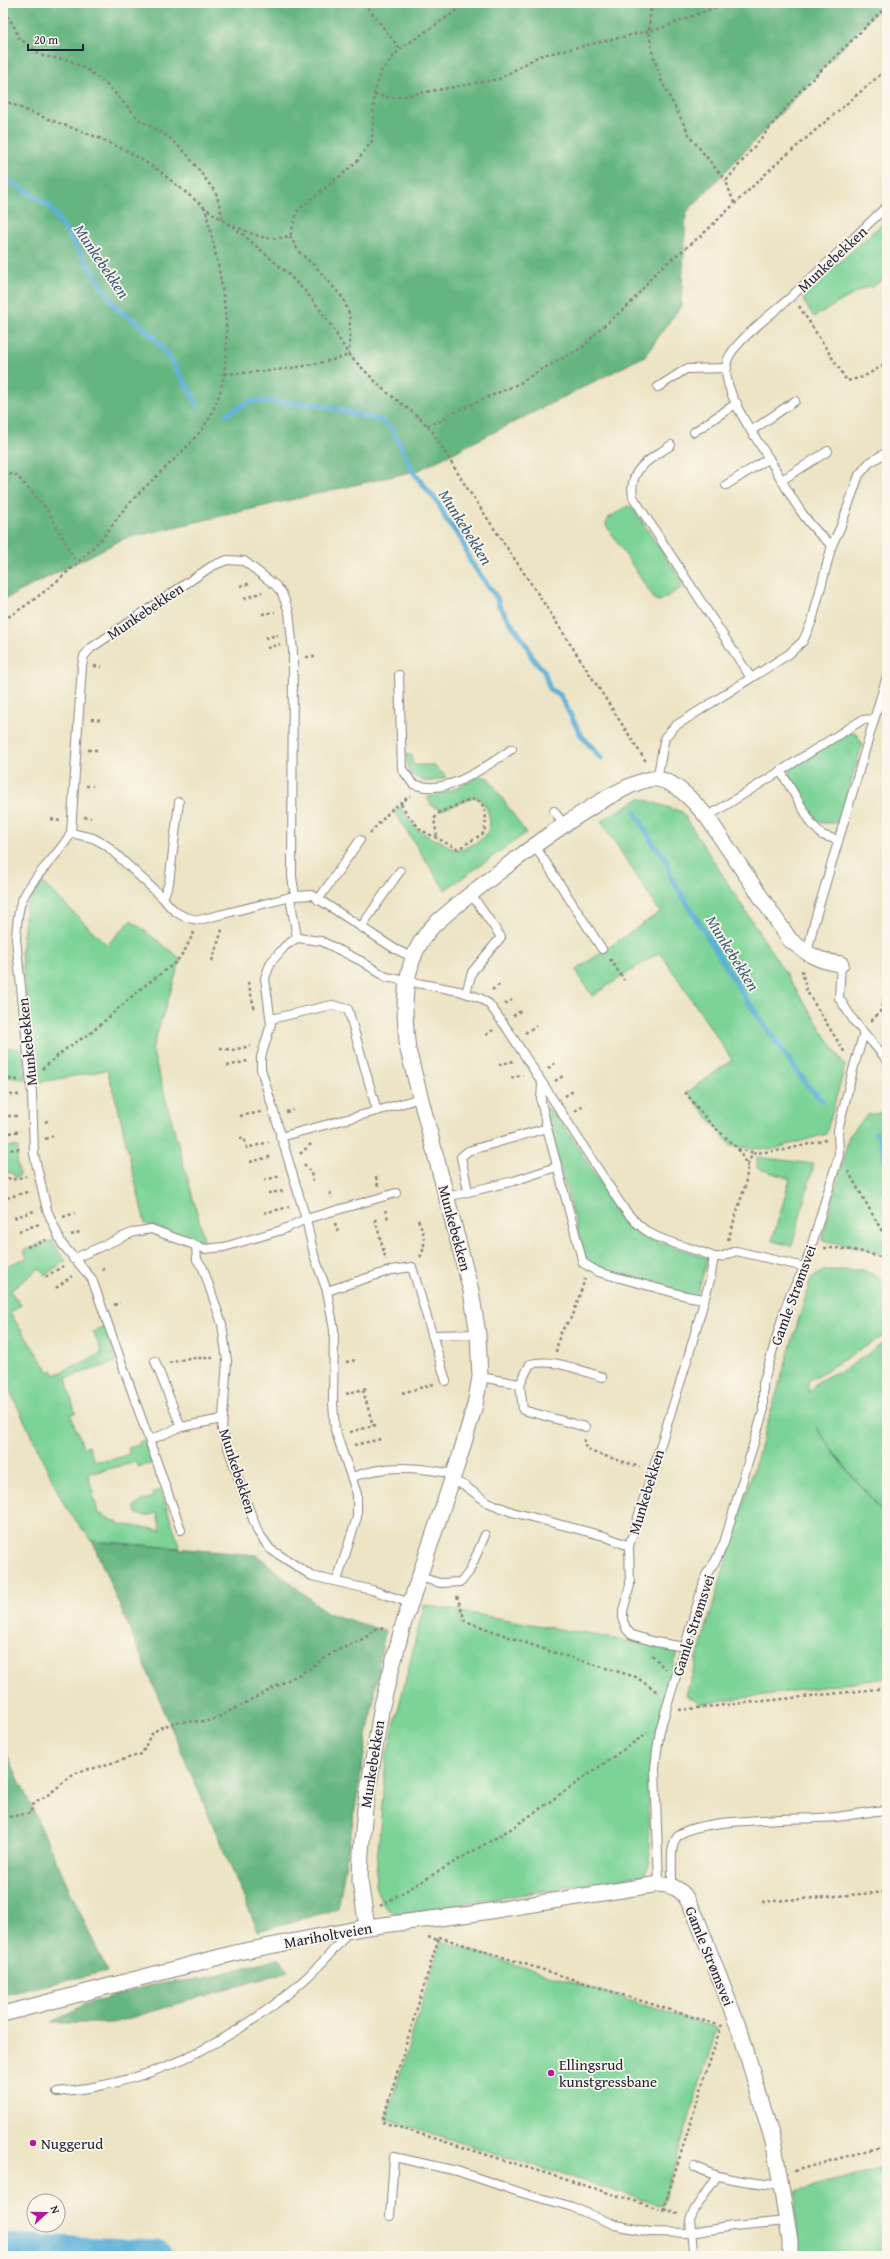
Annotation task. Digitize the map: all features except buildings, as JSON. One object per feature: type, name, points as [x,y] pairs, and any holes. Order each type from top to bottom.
[{"type":"street","points":[[657,779],[672,785],[693,800],[707,817],[790,940],[807,954],[823,962],[840,964]]},
{"type":"street","name":"Munkebekken","points":[[366,1920],[360,1881],[365,1809],[382,1705],[403,1625],[453,1477],[475,1405],[480,1377],[478,1334],[471,1291],[408,1050],[404,1017],[407,981],[414,958],[431,927],[471,894],[535,846],[629,786],[645,780],[657,779]]},
{"type":"street","name":"Mariholtveien","points":[[3,2014],[239,1952],[350,1930],[366,1920],[471,1914],[666,1884]]},
{"type":"street","name":"Gamle Strømsvei","points":[[666,1884],[680,1890],[689,1902],[697,1919],[741,2034],[774,2145],[787,2221],[790,2256]]},
{"type":"lane","name":"Munkebekken","points":[[727,368],[727,361],[742,341],[794,295],[887,206]]},
{"type":"lane","points":[[658,387],[686,369],[727,368],[727,379],[751,431],[821,537],[832,545]]},
{"type":"lane","points":[[751,431],[795,401]]},
{"type":"lane","points":[[694,432],[737,403]]},
{"type":"lane","points":[[671,445],[639,468],[632,476],[632,497],[751,678]]},
{"type":"lane","points":[[782,480],[828,451]]},
{"type":"lane","points":[[657,779],[665,737],[675,726],[688,716],[789,654],[803,641],[812,621],[832,545],[841,526],[859,475],[869,464],[887,452]]},
{"type":"lane","points":[[726,485],[768,458]]},
{"type":"lane","name":"Munkebekken","points":[[181,1530],[92,1279],[73,1259],[62,1244],[46,1207],[34,1154],[31,1084],[16,948],[17,922],[22,901],[30,886],[65,843],[71,833],[82,661],[87,652],[109,634],[212,566],[227,560],[244,561],[276,585],[282,593],[290,612],[293,651],[292,897],[297,938]]},
{"type":"lane","points":[[399,675],[402,769],[413,784],[433,788],[450,784],[482,769],[512,749]]},
{"type":"lane","points":[[807,954],[838,840],[887,676]]},
{"type":"lane","points":[[707,817],[862,720],[874,719]]},
{"type":"lane","points":[[781,772],[812,824],[822,835],[838,840]]},
{"type":"lane","points":[[163,898],[169,883],[179,802]]},
{"type":"lane","points":[[554,811],[565,826]]},
{"type":"lane","points":[[71,833],[93,838],[106,845],[163,898],[178,915],[188,919],[199,920],[292,897],[312,895],[361,927],[414,958]]},
{"type":"lane","points":[[318,900],[360,840]]},
{"type":"lane","points":[[535,846],[602,949]]},
{"type":"lane","points":[[361,927],[400,871]]},
{"type":"lane","points":[[466,993],[472,972],[501,937],[471,894]]},
{"type":"lane","points":[[336,1581],[357,1517],[356,1494],[352,1477],[336,1436],[333,1397],[334,1330],[327,1291],[314,1255],[306,1219],[280,1137],[261,1069],[261,1058],[271,1024],[265,978],[271,962],[285,946],[297,938],[321,941],[361,961],[386,977],[466,993],[480,998],[489,1004],[632,1220],[644,1231],[655,1237],[714,1257],[724,1256],[736,1251],[805,1267]]},
{"type":"lane","points":[[840,964],[839,998],[864,1033],[887,1060]]},
{"type":"lane","points":[[271,1019],[332,1005],[348,1009],[377,1111]]},
{"type":"lane","name":"Gamle Strømsvei","points":[[666,1884],[655,1768],[660,1730],[706,1575],[716,1560],[724,1543],[743,1483],[763,1412],[763,1384],[783,1315],[790,1294],[805,1267],[839,1155],[838,1130],[864,1033]]},
{"type":"lane","points":[[542,1083],[541,1101],[547,1128],[556,1167],[583,1263],[598,1272],[686,1296],[703,1299]]},
{"type":"lane","points":[[280,1137],[420,1098]]},
{"type":"lane","points":[[468,1192],[461,1157],[468,1151],[547,1128]]},
{"type":"lane","points":[[447,1197],[514,1181],[556,1167]]},
{"type":"lane","points":[[73,1259],[134,1232],[151,1229],[205,1249],[224,1247],[282,1230],[306,1219],[396,1193]]},
{"type":"lane","name":"Munkebekken","points":[[196,1246],[197,1260],[203,1268],[222,1324],[227,1358],[222,1430],[258,1532],[270,1549],[312,1576],[336,1581],[410,1603]]},
{"type":"lane","name":"Munkebekken","points":[[632,1635],[627,1630],[623,1611],[630,1585],[629,1546],[687,1360],[703,1299],[710,1280],[714,1257]]},
{"type":"lane","points":[[327,1291],[387,1272],[412,1267],[446,1381]]},
{"type":"lane","points":[[432,1336],[478,1334]]},
{"type":"lane","points":[[584,1427],[523,1410],[520,1384],[530,1364],[542,1361],[554,1362],[602,1377]]},
{"type":"lane","points":[[156,1364],[181,1427]]},
{"type":"lane","points":[[480,1377],[520,1384]]},
{"type":"lane","points":[[150,1440],[181,1427],[222,1418]]},
{"type":"lane","name":"Munkebekken","points":[[352,1477],[372,1470],[394,1467],[453,1477],[487,1502],[512,1512],[604,1536],[629,1546]]},
{"type":"lane","points":[[419,1577],[440,1583],[453,1584],[463,1580],[469,1572],[485,1535]]},
{"type":"lane","points":[[632,1635],[655,1642],[685,1647]]},
{"type":"lane","points":[[666,1884],[673,1846],[678,1836],[689,1829],[734,1822],[835,1817],[887,1810]]},
{"type":"lane","points":[[57,2092],[99,2086],[145,2074],[185,2057],[225,2037],[283,1998],[303,1982],[321,1965],[350,1930]]},
{"type":"lane","points":[[390,2216],[394,2157],[457,2171],[522,2193],[570,2206],[615,2225],[650,2232],[691,2233],[733,2226],[787,2221]]},
{"type":"lane","points":[[694,2166],[717,2176],[735,2181],[781,2181]]},
{"type":"lane","points":[[693,2250],[690,2220],[695,2209],[717,2176]]},
{"type":"path","points":[[364,3],[400,49]]},
{"type":"path","points":[[349,355],[350,316],[343,298],[316,267],[299,252],[290,236],[298,210],[356,164],[372,142],[374,95],[381,70],[400,49],[459,9],[465,3]]},
{"type":"path","points":[[651,3],[649,31],[652,51],[662,82],[692,138],[726,181],[734,203]]},
{"type":"path","points":[[374,95],[392,98],[499,79],[539,56],[662,28],[726,3]]},
{"type":"path","points":[[726,181],[799,92],[884,9],[887,9]]},
{"type":"path","points":[[3,11],[13,24],[19,38],[43,56],[69,60],[89,71],[108,86],[141,121],[172,140],[186,153],[216,193],[223,220]]},
{"type":"path","points":[[427,425],[441,421],[450,414],[520,383],[542,369],[582,348],[600,329],[630,304],[656,272],[703,234],[775,164],[887,69]]},
{"type":"path","points":[[3,100],[130,152],[158,170],[205,208],[223,220],[278,265],[306,291],[333,327],[349,355],[384,390],[427,425],[657,779]]},
{"type":"path","points":[[3,620],[49,587],[103,537],[128,504],[174,461],[200,432],[214,406],[225,374],[225,323],[221,279],[205,208]]},
{"type":"path","points":[[223,220],[265,239],[276,240],[290,236]]},
{"type":"path","name":"Munkebekken","points":[[794,295],[847,381],[862,378],[887,363]]},
{"type":"path","points":[[225,374],[328,362],[349,355]]},
{"type":"path","points":[[3,472],[16,474],[47,509],[76,562]]},
{"type":"path","points":[[240,586],[252,583]]},
{"type":"path","points":[[244,599],[261,593]]},
{"type":"path","points":[[262,614],[275,612]]},
{"type":"path","points":[[265,638],[278,635]]},
{"type":"path","points":[[266,648],[281,644]]},
{"type":"path","points":[[360,840],[368,836],[392,809],[401,804],[422,787]]},
{"type":"path","points":[[401,804],[407,814],[421,830],[432,837],[436,836],[458,849],[480,837],[484,833],[487,822],[481,803],[474,799],[440,812],[434,819],[436,836]]},
{"type":"path","points":[[212,961],[227,913]]},
{"type":"path","points":[[31,1084],[46,1064],[92,1032],[139,990],[175,963],[184,952],[199,920]]},
{"type":"path","points":[[602,949],[624,980]]},
{"type":"path","points":[[807,954],[802,969],[806,990],[854,1066]]},
{"type":"path","points":[[248,982],[255,1014]]},
{"type":"path","points":[[864,1033],[880,1012],[887,988]]},
{"type":"path","points":[[220,1048],[232,1050],[251,1046]]},
{"type":"path","points":[[227,1066],[249,1061]]},
{"type":"path","points":[[9,1079],[18,1080]]},
{"type":"path","points":[[685,1092],[708,1121],[738,1149],[748,1167]]},
{"type":"path","points":[[10,1095],[19,1095]]},
{"type":"path","points":[[240,1116],[259,1112]]},
{"type":"path","points":[[8,1116],[18,1116]]},
{"type":"path","points":[[3,1134],[19,1131]]},
{"type":"path","points":[[738,1149],[754,1153],[784,1150],[839,1137]]},
{"type":"path","points":[[240,1138],[244,1138],[247,1148],[268,1142]]},
{"type":"path","points":[[314,1182],[300,1154],[317,1138]]},
{"type":"path","points":[[3,1157],[6,1150],[20,1149]]},
{"type":"path","points":[[724,1256],[745,1186],[749,1160],[754,1153]]},
{"type":"path","points":[[839,1155],[887,1240]]},
{"type":"path","points":[[250,1162],[272,1157]]},
{"type":"path","points":[[3,1174],[11,1180],[21,1178]]},
{"type":"path","points":[[264,1180],[278,1176]]},
{"type":"path","points":[[7,1198],[28,1192]]},
{"type":"path","points":[[268,1193],[282,1192]]},
{"type":"path","points":[[264,1213],[288,1207]]},
{"type":"path","points":[[14,1218],[34,1211]]},
{"type":"path","points":[[375,1219],[386,1258],[387,1272]]},
{"type":"path","points":[[412,1267],[422,1256],[424,1244],[424,1231],[418,1220]]},
{"type":"path","points":[[18,1231],[39,1224]]},
{"type":"path","points":[[27,1247],[44,1241]]},
{"type":"path","points":[[811,1248],[844,1248],[872,1253],[887,1260]]},
{"type":"path","points":[[46,1277],[63,1266]]},
{"type":"path","points":[[554,1362],[560,1334],[573,1315],[588,1267]]},
{"type":"path","points":[[56,1288],[71,1277]]},
{"type":"path","points":[[156,1364],[189,1358],[227,1358]]},
{"type":"path","points":[[402,1393],[446,1381]]},
{"type":"path","points":[[333,1397],[367,1388]]},
{"type":"path","points":[[363,1390],[373,1426]]},
{"type":"path","points":[[336,1436],[376,1425]]},
{"type":"path","points":[[584,1427],[584,1445],[588,1449],[653,1471]]},
{"type":"path","points":[[340,1449],[381,1439]]},
{"type":"path","points":[[453,1584],[464,1621],[549,1651],[636,1677],[661,1694],[666,1711],[726,1706],[810,1694],[887,1688]]},
{"type":"path","points":[[3,1818],[31,1813],[32,1806],[40,1799],[48,1796],[69,1777],[84,1769],[91,1769],[142,1754],[150,1736],[159,1728],[177,1722],[211,1721],[311,1668],[332,1653],[365,1638],[375,1629],[403,1625]]},
{"type":"path","points":[[632,1635],[675,1679]]},
{"type":"path","points":[[366,1920],[425,1881],[514,1827],[644,1734],[660,1730]]},
{"type":"path","points":[[762,1902],[887,1892]]},
{"type":"path","points":[[439,1937],[721,2026],[663,2210],[382,2122],[439,1937]]},
{"type":"path","points":[[781,2181],[812,2165],[887,2146]]},
{"type":"green space","points":[[3,3],[885,3],[686,213],[681,306],[645,356],[419,470],[123,539],[3,600]]},
{"type":"green space","points":[[884,222],[887,226],[887,277],[872,287],[862,289],[814,317],[804,302],[804,294]]},
{"type":"green space","points":[[628,506],[633,508],[683,583],[681,588],[660,601],[655,600],[606,525],[607,519]]},
{"type":"green space","points":[[848,733],[857,734],[862,745],[841,815],[835,823],[821,823],[811,816],[789,774],[791,769]]},
{"type":"green space","points":[[406,754],[412,756],[412,762],[415,765],[433,765],[447,777],[431,781],[423,781],[414,777],[409,773]]},
{"type":"green space","points":[[480,776],[488,778],[526,833],[445,890],[393,810],[401,807],[413,824],[427,836],[443,842],[454,849],[464,849],[479,841],[487,833],[490,823],[486,807],[479,799],[475,797],[442,810],[432,806],[427,798],[454,789]]},
{"type":"green space","points":[[640,798],[682,812],[845,1066],[826,1134],[770,1150],[731,1146],[688,1092],[732,1060],[660,952],[592,996],[576,970],[660,912],[601,821]]},
{"type":"green space","points":[[42,882],[107,945],[131,920],[181,959],[152,1049],[205,1242],[145,1224],[118,1107],[107,1070],[36,1083],[32,1034],[21,955],[26,907]]},
{"type":"green space","points":[[3,1047],[20,1049],[23,1052],[25,1079],[3,1077]]},
{"type":"green space","points":[[546,1108],[556,1114],[629,1226],[655,1240],[708,1258],[695,1301],[588,1268],[545,1114]]},
{"type":"green space","points":[[887,1112],[887,1255],[822,1240],[849,1136],[867,1115]]},
{"type":"green space","points":[[3,1146],[18,1147],[17,1164],[20,1176],[15,1177],[11,1173],[3,1171]]},
{"type":"green space","points":[[757,1157],[814,1164],[792,1246],[772,1241],[790,1179],[757,1168]]},
{"type":"green space","points":[[53,1240],[57,1249],[66,1261],[45,1275],[40,1268],[10,1291],[21,1305],[10,1313],[49,1372],[52,1370],[55,1375],[102,1353],[93,1332],[104,1326],[116,1362],[66,1378],[75,1413],[71,1414],[76,1431],[78,1431],[83,1448],[89,1446],[94,1461],[110,1460],[129,1454],[128,1448],[139,1445],[139,1442],[144,1440],[153,1463],[138,1467],[137,1462],[88,1474],[98,1513],[120,1524],[161,1530],[157,1513],[146,1516],[137,1514],[134,1507],[143,1500],[153,1497],[152,1493],[161,1490],[180,1548],[92,1541],[66,1508],[3,1376],[3,1267],[27,1258],[24,1250]]},
{"type":"green space","points":[[825,1270],[864,1270],[887,1282],[887,1334],[808,1381],[808,1393],[817,1382],[832,1374],[844,1370],[887,1341],[887,1516],[846,1468],[816,1427],[845,1468],[887,1517],[887,1678],[700,1704],[686,1695],[811,1278]]},
{"type":"green space","points":[[92,1541],[257,1555],[327,1613],[385,1631],[338,1909],[258,1931]]},
{"type":"green space","points":[[424,1605],[677,1650],[647,1784],[650,1862],[644,1875],[400,1914],[390,1910],[383,1904],[375,1885],[386,1759]]},
{"type":"green space","points":[[3,1745],[107,1971],[3,1995]]},
{"type":"green space","name":"Ellingsrud kunstgressbane","points":[[441,1941],[717,2028],[662,2206],[386,2119]]},
{"type":"green space","points":[[278,1958],[289,1971],[113,2023],[51,2023],[83,2005],[151,1985],[205,1978]]},
{"type":"green space","points":[[887,2167],[887,2256],[798,2256],[795,2191]]},
{"type":"waterway","name":"Munkebekken","points":[[3,177],[49,205],[117,309],[132,318],[155,339],[174,364],[198,406]]},
{"type":"waterway","name":"Munkebekken","points":[[227,414],[251,401],[313,404],[377,419],[392,429],[414,473],[439,504],[446,519],[462,540],[470,561],[497,598],[499,606],[526,644],[533,659],[544,671],[550,690],[560,695],[581,735],[601,758]]},
{"type":"waterway","name":"Munkebekken","points":[[635,812],[654,845],[665,858],[671,877],[746,999],[807,1085],[822,1100]]},
{"type":"waterway","name":"Munkebekken","points":[[876,1133],[880,1138],[887,1165]]},
{"type":"waterway","points":[[3,2250],[156,2256]]},
{"type":"place","name":"Ellingsrud kunstgressbane","points":[[551,2073]]},
{"type":"place","name":"Nuggerud","points":[[33,2143]]}]
